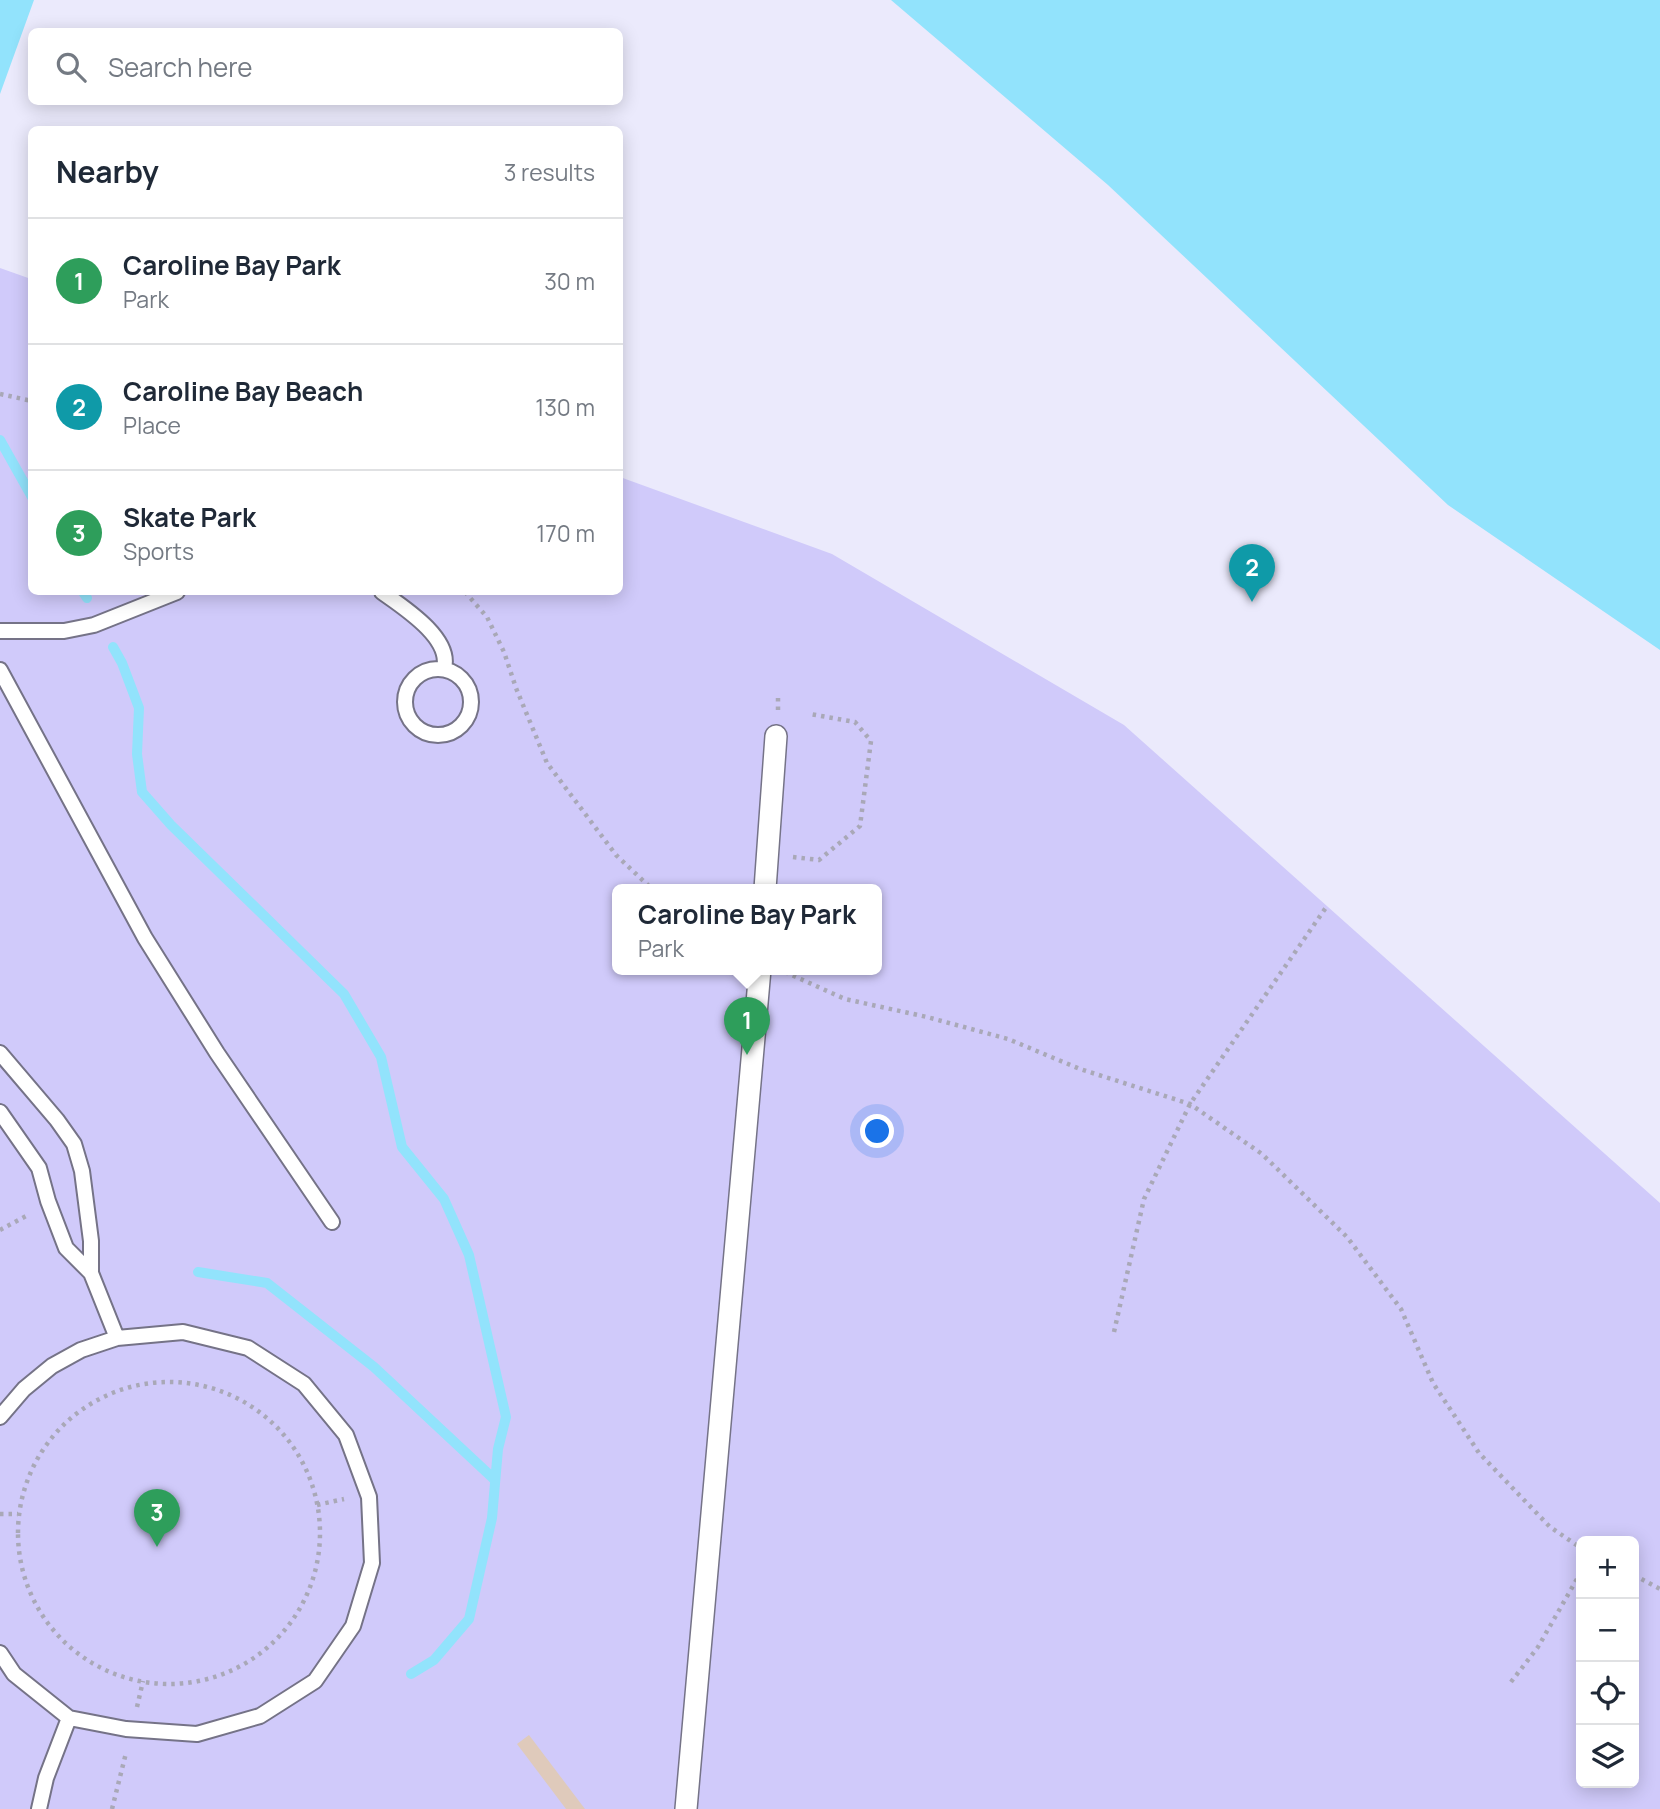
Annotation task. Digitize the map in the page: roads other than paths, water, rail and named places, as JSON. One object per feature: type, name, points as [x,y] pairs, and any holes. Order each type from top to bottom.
[{"type":"street","points":[[765,884],[776,736]]},
{"type":"street","points":[[686,1809],[759,975]]},
{"type":"lane","points":[[0,631],[64,631],[93,625],[169,595]]},
{"type":"lane","points":[[386,595],[429,629],[443,651],[446,662],[444,668]]},
{"type":"lane","points":[[444,668],[463,679],[472,699],[471,710],[459,729],[449,734],[437,735],[417,728],[405,709],[405,698],[414,678],[433,669],[444,668]]},
{"type":"lane","points":[[0,670],[145,937],[218,1053],[332,1222]]},
{"type":"lane","points":[[0,1054],[58,1120],[74,1144],[82,1171],[91,1273],[117,1338]]},
{"type":"lane","points":[[0,1112],[39,1168],[66,1248],[91,1273]]},
{"type":"lane","points":[[0,1417],[24,1389],[52,1366],[81,1350],[117,1338],[183,1332],[248,1348],[304,1384],[346,1435],[369,1497],[372,1563],[353,1626],[315,1681],[260,1716],[197,1734],[126,1729],[69,1718],[14,1674],[0,1653]]},
{"type":"lane","points":[[39,1809],[46,1778],[69,1718]]},
{"type":"water","points":[[0,0],[34,0],[0,94]]},
{"type":"water","points":[[891,0],[1660,0],[1660,650],[1448,505],[1108,185]]},
{"type":"waterway","points":[[0,440],[28,490]]},
{"type":"waterway","points":[[113,647],[139,708],[137,754],[142,792],[171,825],[344,994],[381,1057],[402,1147],[444,1199],[469,1255],[506,1417],[498,1449],[492,1518],[469,1619],[434,1660],[411,1674]]},
{"type":"waterway","points":[[198,1272],[267,1283],[374,1367],[495,1480]]},
{"type":"place","name":"Caroline Bay Beach","points":[[1252,602]]},
{"type":"place","name":"Caroline Bay Park","points":[[747,1055]]},
{"type":"place","name":"Skate Park","points":[[157,1547]]}]
